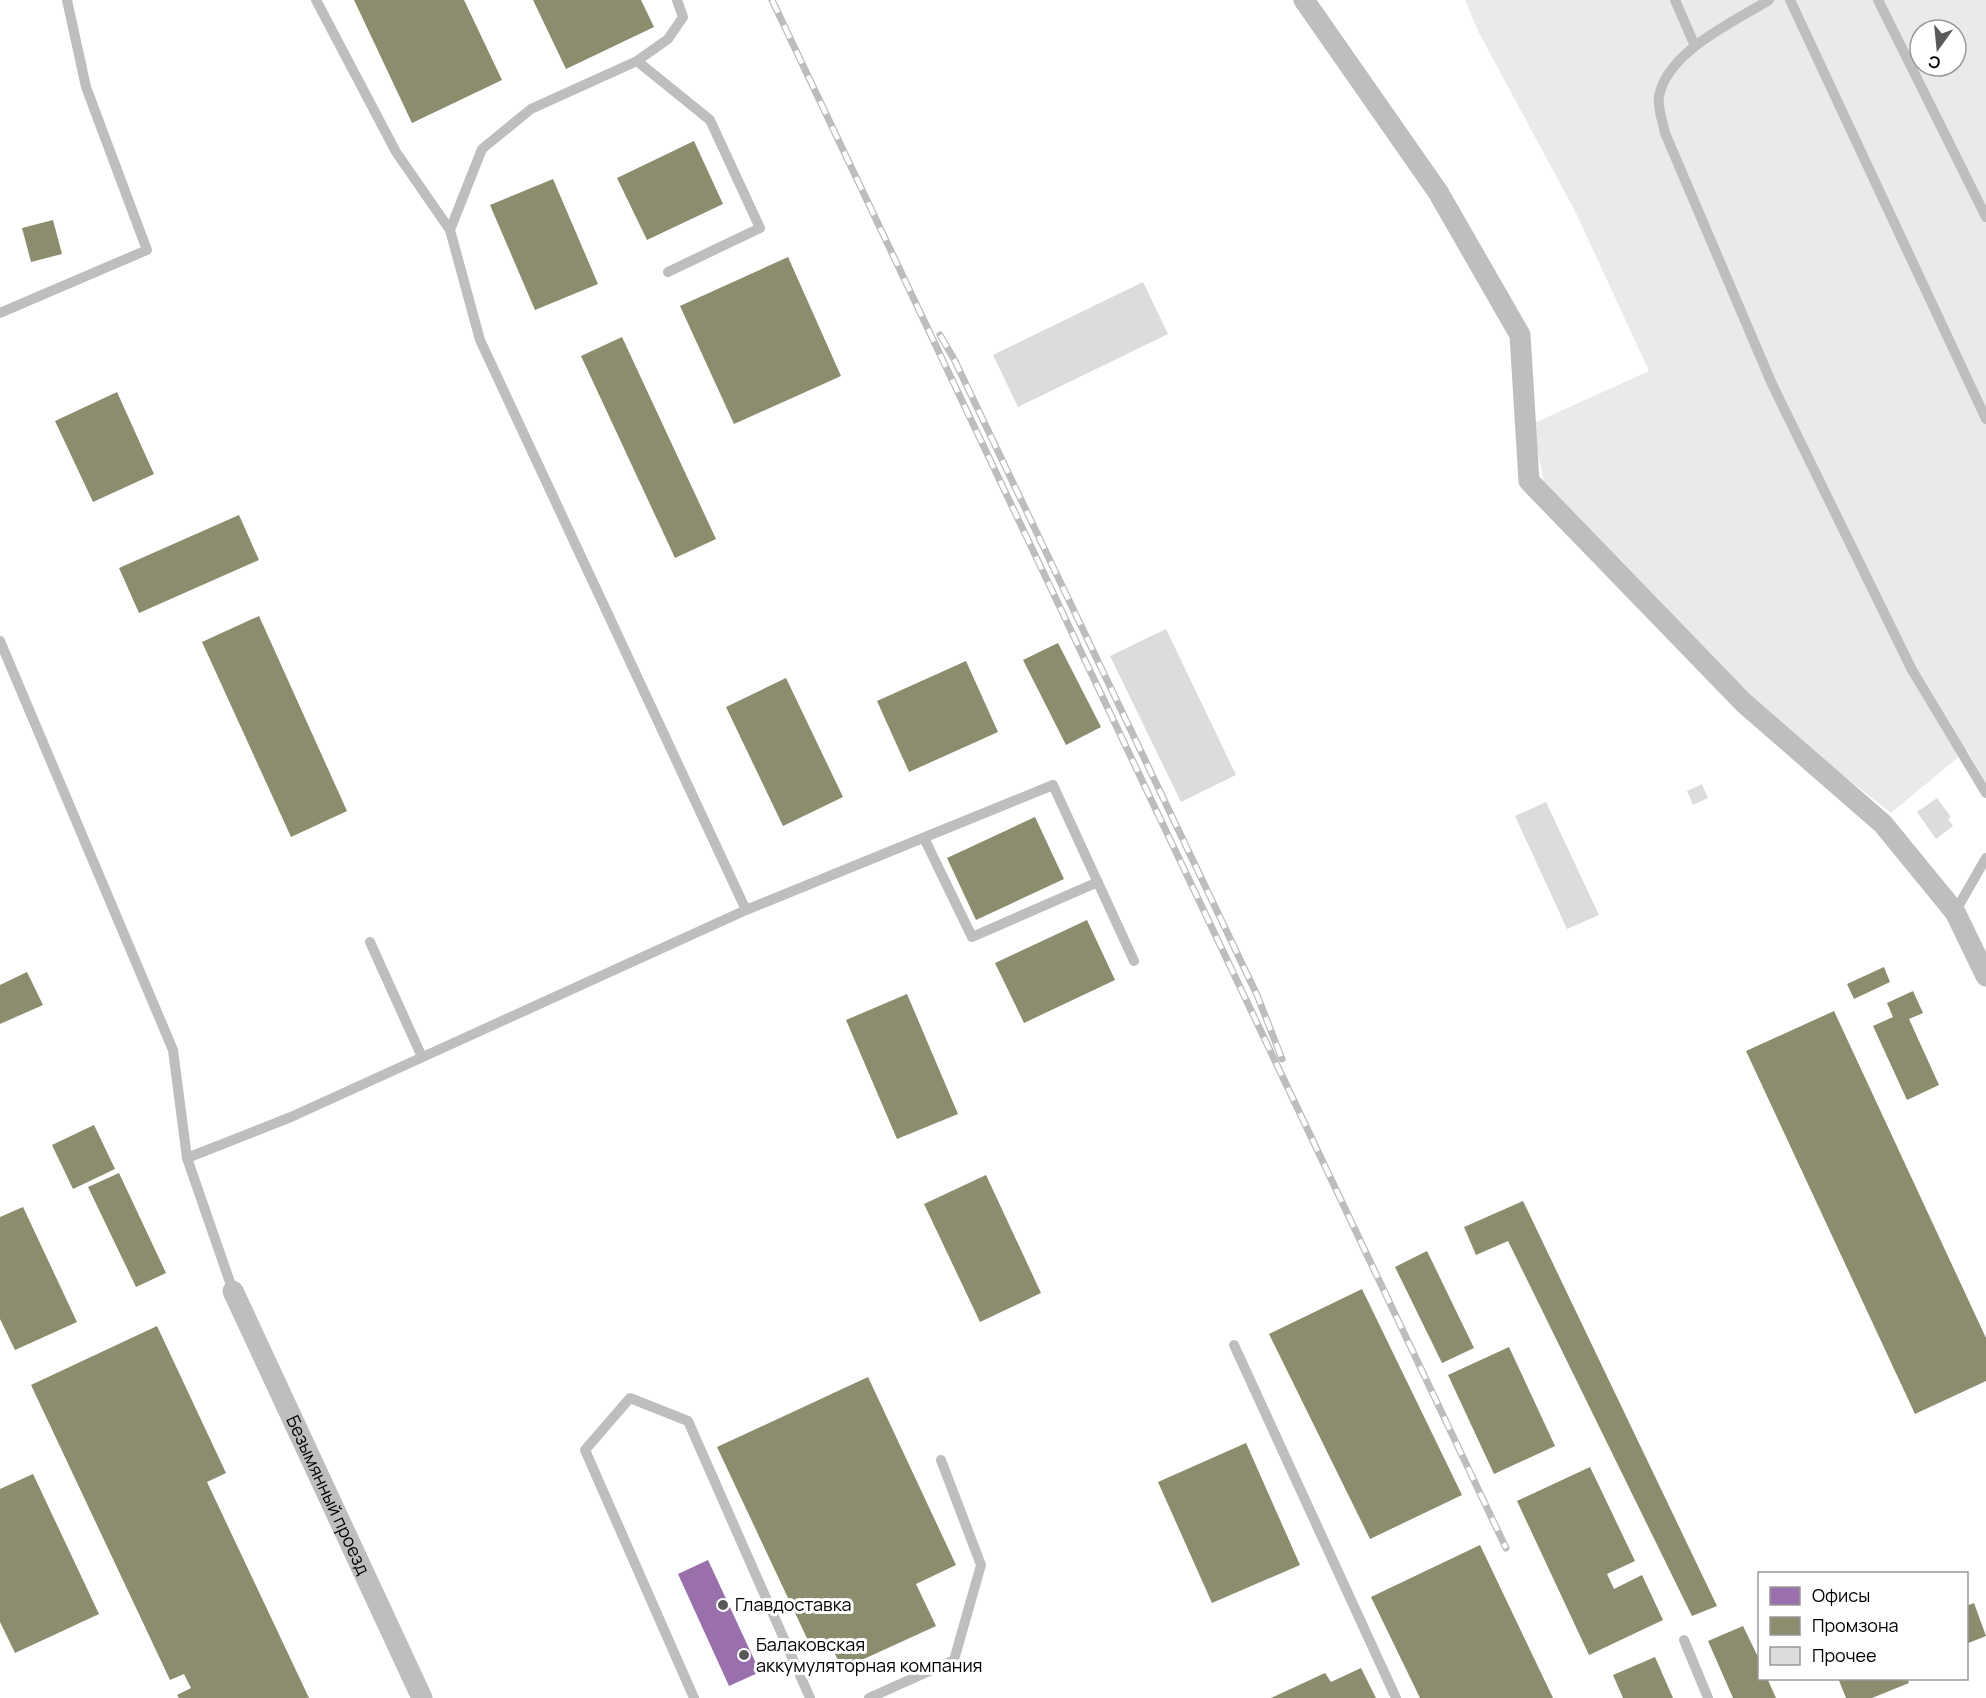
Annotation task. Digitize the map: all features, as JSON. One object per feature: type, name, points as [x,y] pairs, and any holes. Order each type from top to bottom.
[{"type":"street","points":[[1304,0],[1438,192],[1520,335],[1528,481],[1744,703],[1883,824],[1955,912],[1986,976]]},
{"type":"street","name":"Безымянный проезд","points":[[233,1291],[422,1698]]},
{"type":"lane","points":[[0,313],[147,250],[86,87],[67,0]]},
{"type":"lane","points":[[316,0],[396,152],[450,230],[480,340],[746,910]]},
{"type":"lane","points":[[450,230],[482,149],[531,109],[637,61],[668,39],[683,17],[677,0]]},
{"type":"lane","points":[[1675,0],[1695,46]]},
{"type":"lane","points":[[1769,0],[1695,46],[1668,72],[1659,98],[1665,133],[1777,395],[1912,670],[1986,793]]},
{"type":"lane","points":[[1790,0],[1986,419]]},
{"type":"lane","points":[[1878,0],[1986,217]]},
{"type":"lane","points":[[637,61],[710,120],[760,228],[668,272]]},
{"type":"lane","points":[[0,641],[173,1050],[188,1158],[233,1291]]},
{"type":"lane","points":[[188,1158],[291,1117],[746,910],[1053,785],[1134,961]]},
{"type":"lane","points":[[924,838],[972,937],[1098,882]]},
{"type":"lane","points":[[1955,912],[1986,858]]},
{"type":"lane","points":[[370,942],[422,1058]]},
{"type":"lane","points":[[1234,1345],[1396,1698]]},
{"type":"lane","points":[[694,1698],[585,1450],[630,1398],[688,1421],[810,1698]]},
{"type":"lane","points":[[869,1698],[954,1660],[981,1565],[941,1460]]},
{"type":"lane","points":[[1684,1640],[1708,1698]]},
{"type":"shaded area","points":[[1465,0],[1986,0],[1986,783],[1967,750],[1891,813],[1785,730],[1544,482],[1532,424],[1649,371],[1576,213],[1478,31]]},
{"type":"building: Офисы","points":[[708,1560],[760,1672],[729,1686],[678,1574]]},
{"type":"building: Промзона","points":[[354,0],[464,0],[502,80],[412,123]]},
{"type":"building: Промзона","points":[[533,0],[641,0],[654,27],[566,69]]},
{"type":"building: Промзона","points":[[694,141],[723,204],[647,240],[617,178]]},
{"type":"building: Промзона","points":[[553,179],[598,284],[535,310],[490,205]]},
{"type":"building: Промзона","points":[[53,220],[62,254],[31,262],[22,228]]},
{"type":"building: Промзона","points":[[788,257],[841,376],[734,424],[680,306]]},
{"type":"building: Промзона","points":[[622,337],[716,539],[675,558],[581,356]]},
{"type":"building: Промзона","points":[[117,392],[154,474],[93,502],[55,421]]},
{"type":"building: Промзона","points":[[239,515],[259,560],[139,613],[119,568]]},
{"type":"building: Промзона","points":[[259,616],[347,811],[291,837],[202,642]]},
{"type":"building: Промзона","points":[[1058,643],[1101,727],[1066,745],[1023,660]]},
{"type":"building: Промзона","points":[[966,661],[998,732],[909,772],[877,701]]},
{"type":"building: Промзона","points":[[786,678],[843,797],[783,826],[726,707]]},
{"type":"building: Промзона","points":[[1035,817],[1064,879],[976,920],[947,858]]},
{"type":"building: Промзона","points":[[1087,920],[1115,980],[1024,1023],[995,963]]},
{"type":"building: Промзона","points":[[1884,967],[1890,982],[1854,999],[1847,984]]},
{"type":"building: Промзона","points":[[27,972],[43,1005],[0,1024],[0,985]]},
{"type":"building: Промзона","points":[[1913,991],[1923,1013],[1909,1019],[1939,1085],[1907,1100],[1873,1026],[1893,1017],[1887,1003]]},
{"type":"building: Промзона","points":[[907,994],[958,1114],[897,1139],[846,1020]]},
{"type":"building: Промзона","points":[[1834,1011],[1986,1338],[1986,1381],[1915,1414],[1746,1051]]},
{"type":"building: Промзона","points":[[94,1125],[115,1169],[73,1189],[52,1145]]},
{"type":"building: Промзона","points":[[119,1173],[166,1273],[136,1287],[88,1187]]},
{"type":"building: Промзона","points":[[986,1175],[1041,1293],[980,1322],[924,1204]]},
{"type":"building: Промзона","points":[[1523,1201],[1717,1606],[1692,1616],[1508,1241],[1476,1255],[1464,1227]]},
{"type":"building: Промзона","points":[[23,1207],[77,1322],[15,1350],[0,1319],[0,1217]]},
{"type":"building: Промзона","points":[[1427,1251],[1474,1348],[1442,1363],[1395,1267]]},
{"type":"building: Промзона","points":[[1362,1289],[1462,1495],[1370,1539],[1269,1334]]},
{"type":"building: Промзона","points":[[157,1326],[226,1473],[207,1482],[309,1698],[179,1698],[177,1695],[191,1688],[184,1674],[170,1680],[31,1385]]},
{"type":"building: Промзона","points":[[1509,1347],[1555,1446],[1494,1474],[1448,1375]]},
{"type":"building: Промзона","points":[[868,1377],[956,1565],[916,1584],[936,1626],[842,1669],[830,1643],[813,1651],[717,1447]]},
{"type":"building: Промзона","points":[[1246,1443],[1300,1565],[1212,1603],[1158,1482]]},
{"type":"building: Промзона","points":[[1590,1467],[1635,1561],[1607,1574],[1614,1589],[1642,1575],[1663,1620],[1589,1655],[1517,1501]]},
{"type":"building: Промзона","points":[[33,1474],[99,1614],[15,1653],[0,1622],[0,1489]]},
{"type":"building: Промзона","points":[[1480,1545],[1553,1698],[1420,1698],[1371,1597]]},
{"type":"building: Промзона","points":[[1974,1603],[1986,1636],[1968,1643],[1968,1605]]},
{"type":"building: Промзона","points":[[1743,1626],[1758,1657],[1758,1680],[1768,1680],[1776,1698],[1733,1698],[1708,1641]]},
{"type":"building: Промзона","points":[[1655,1657],[1673,1698],[1623,1698],[1613,1675]]},
{"type":"building: Промзона","points":[[1361,1668],[1376,1698],[1271,1698],[1325,1673],[1331,1682]]},
{"type":"building: Промзона","points":[[1839,1680],[1908,1680],[1909,1683],[1872,1698],[1846,1698]]},
{"type":"building: Прочее","points":[[1143,282],[1168,334],[1018,407],[993,355]]},
{"type":"building: Прочее","points":[[1166,629],[1236,775],[1181,802],[1110,656]]},
{"type":"building: Прочее","points":[[1702,784],[1708,798],[1693,805],[1687,791]]},
{"type":"building: Прочее","points":[[1937,798],[1951,817],[1948,819],[1953,826],[1936,839],[1917,812]]},
{"type":"building: Прочее","points":[[1546,802],[1599,915],[1567,929],[1515,816]]},
{"type":"railway","points":[[772,0],[1506,1548]]},
{"type":"railway","points":[[940,335],[954,359],[1257,995],[1282,1059]]},
{"type":"place","name":"Главдоставка","points":[[723,1605]]},
{"type":"place","name":"Балаковская аккумуляторная компания","points":[[744,1655]]}]
